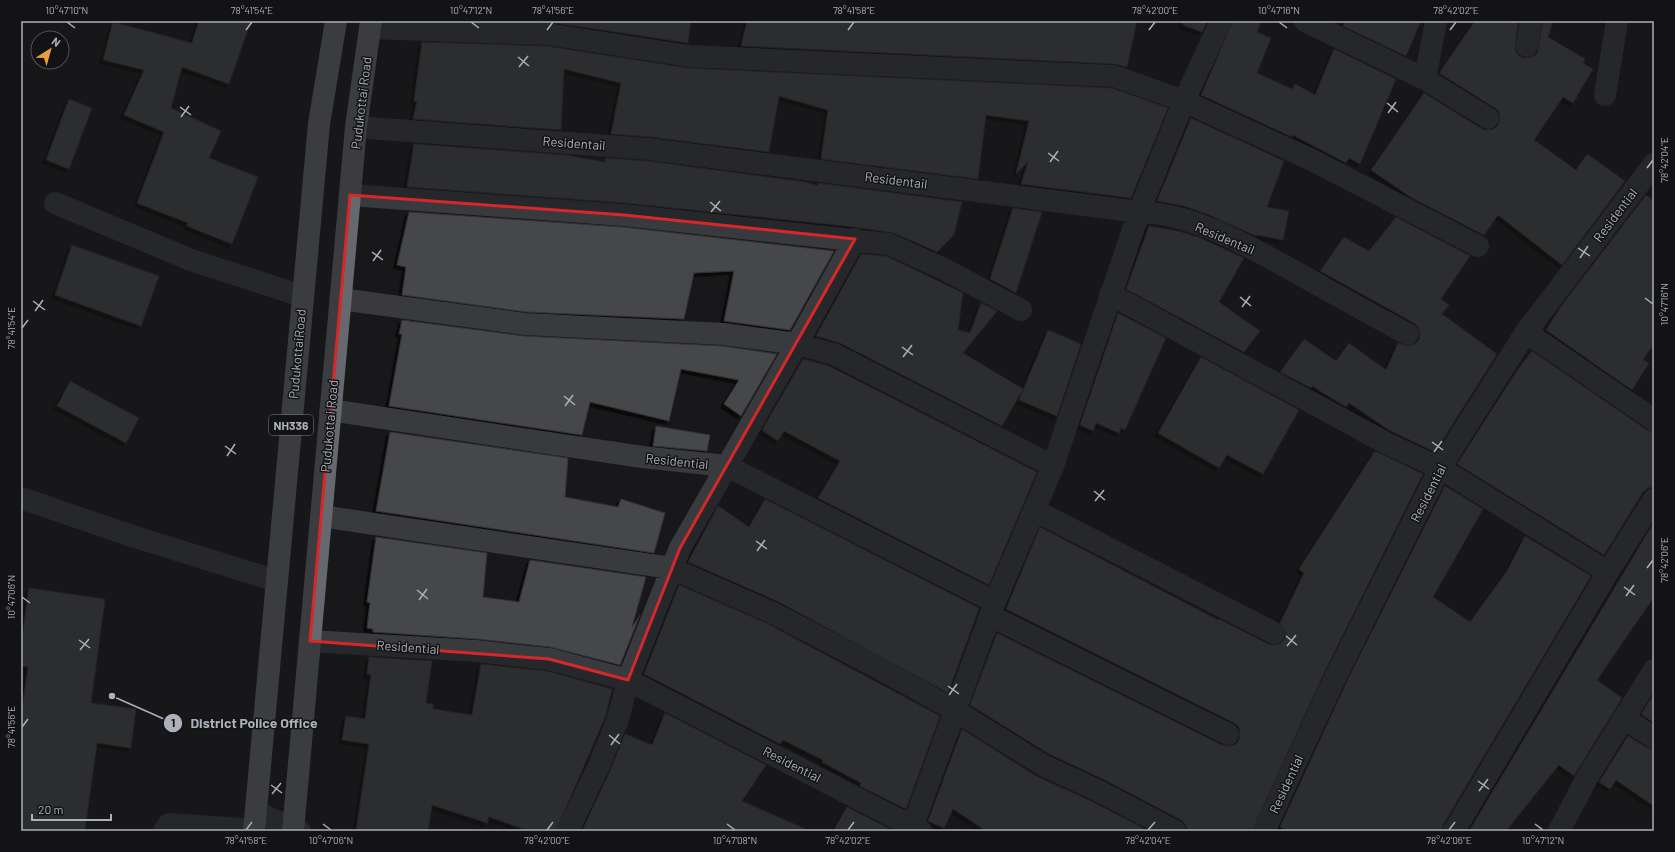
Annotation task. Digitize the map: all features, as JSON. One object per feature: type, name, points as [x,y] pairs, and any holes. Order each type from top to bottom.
[{"type":"highway","name":"PudukottaiRoad","points":[[255,824],[302,296],[319,124],[336,21]]},
{"type":"highway","name":"Pudukottai Road","points":[[295,830],[330,410],[356,127],[371,25]]},
{"type":"street","points":[[915,830],[993,609],[1054,466],[1110,294],[1139,212],[1184,101],[1221,21]]},
{"type":"street","points":[[1305,21],[1424,79],[1488,118]]},
{"type":"street","points":[[1424,79],[1436,21]]},
{"type":"street","points":[[1528,46],[1531,21]]},
{"type":"street","points":[[1605,95],[1617,21]]},
{"type":"street","points":[[371,25],[547,34],[689,56],[1114,76],[1184,101],[1314,161],[1478,246]]},
{"type":"street","name":"Residentail","points":[[356,127],[649,149],[1139,212],[1156,212],[1212,229],[1257,251],[1408,334]]},
{"type":"street","name":"Residential","points":[[1264,831],[1336,676],[1440,468],[1526,332],[1654,164]]},
{"type":"street","points":[[350,194],[624,215],[855,239],[888,244],[946,270],[1021,310]]},
{"type":"street","points":[[55,204],[191,260],[302,296]]},
{"type":"street","points":[[568,831],[598,768],[618,719],[628,680],[680,548],[797,344],[855,239]]},
{"type":"street","points":[[1110,294],[1388,444],[1440,468],[1608,572]]},
{"type":"street","points":[[340,299],[525,324],[724,334],[797,344],[834,354],[1054,466]]},
{"type":"street","points":[[1526,332],[1654,420]]},
{"type":"street","name":"Residential","points":[[330,410],[642,457],[727,466],[1228,734]]},
{"type":"street","points":[[21,498],[132,536],[277,581]]},
{"type":"street","points":[[1454,831],[1608,572],[1654,499]]},
{"type":"street","points":[[1036,511],[1274,633]]},
{"type":"street","points":[[321,516],[671,568],[771,612],[956,711],[1042,765],[1099,791],[1175,831]]},
{"type":"street","name":"Residential","points":[[310,641],[476,651],[549,659],[628,680],[915,830]]},
{"type":"street","points":[[1559,831],[1587,778],[1654,670]]},
{"type":"street","points":[[1624,718],[1654,738]]},
{"type":"street","points":[[164,831],[169,824],[255,824],[295,830]]},
{"type":"highlighted area","points":[[350,195],[624,215],[855,239],[680,548],[628,680],[549,659],[310,641]]},
{"type":"building","points":[[199,21],[251,21],[229,84],[182,67],[171,108],[221,131],[209,158],[258,177],[232,244],[187,226],[188,223],[137,203],[164,132],[124,115],[144,70],[103,60],[113,22],[192,43]]},
{"type":"building","points":[[532,21],[691,21],[688,43],[549,22]]},
{"type":"building","points":[[747,21],[1137,21],[1127,67],[1115,64],[741,46]]},
{"type":"building","points":[[1183,21],[1207,21],[1202,32],[1183,25]]},
{"type":"building","points":[[1233,21],[1261,21],[1257,32],[1271,38],[1257,73],[1292,89],[1295,84],[1315,95],[1334,49],[1396,79],[1360,164],[1349,158],[1346,163],[1293,135],[1292,137],[1201,95]]},
{"type":"building","points":[[1345,21],[1421,21],[1406,56],[1343,26]]},
{"type":"building","points":[[1475,21],[1518,21],[1515,50],[1519,56],[1525,58],[1532,57],[1537,54],[1543,21],[1553,21],[1548,37],[1585,59],[1583,63],[1593,69],[1573,103],[1563,97],[1534,140],[1576,170],[1587,154],[1625,181],[1562,265],[1498,215],[1484,235],[1412,198],[1371,170],[1424,93],[1482,129],[1494,129],[1498,125],[1500,118],[1499,112],[1495,108],[1439,73]]},
{"type":"building","points":[[422,42],[546,46],[688,68],[1112,88],[1168,108],[1131,198],[1021,184],[1028,162],[1016,174],[1029,121],[986,115],[978,179],[821,159],[828,110],[779,96],[769,152],[651,137],[611,134],[621,83],[564,69],[561,130],[413,119],[417,102],[414,101]]},
{"type":"building","points":[[69,99],[92,108],[69,169],[46,160]]},
{"type":"building","points":[[1191,118],[1284,161],[1267,207],[1289,211],[1283,240],[1256,236],[1207,214],[1184,206],[1157,201]]},
{"type":"building","points":[[414,144],[566,155],[605,162],[605,158],[648,161],[806,182],[818,186],[818,183],[962,202],[954,235],[937,252],[894,233],[855,227],[625,203],[407,187]]},
{"type":"building","points":[[1646,195],[1654,201],[1654,344],[1643,360],[1649,363],[1632,390],[1546,330],[1562,305]]},
{"type":"building","points":[[1013,208],[1042,212],[1016,293],[990,279]]},
{"type":"building","points":[[409,212],[623,227],[834,251],[790,330],[724,321],[734,271],[694,273],[684,319],[526,312],[402,295],[406,267],[397,265]]},
{"type":"building","points":[[1396,217],[1470,256],[1441,299],[1449,305],[1442,314],[1497,354],[1435,452],[1389,430],[1349,403],[1346,407],[1312,386],[1311,388],[1280,372],[1304,339],[1336,361],[1349,343],[1386,370],[1398,343],[1409,346],[1415,344],[1419,340],[1420,333],[1418,327],[1414,323],[1320,271],[1344,237],[1369,251]]},
{"type":"building","points":[[1149,226],[1178,231],[1198,237],[1244,258],[1219,302],[1260,331],[1244,352],[1126,289]]},
{"type":"building","points":[[72,245],[159,276],[141,326],[55,295]]},
{"type":"building","points":[[861,254],[886,256],[963,293],[958,330],[970,333],[981,303],[997,311],[963,353],[1023,389],[1002,426],[840,343],[816,336]]},
{"type":"building","points":[[1118,313],[1166,338],[1125,430],[1121,428],[1119,433],[1096,423],[1093,431],[1080,425]]},
{"type":"building","points":[[402,320],[524,336],[723,346],[777,354],[741,416],[724,404],[739,380],[681,369],[669,421],[590,402],[582,435],[389,406],[402,334],[399,334]]},
{"type":"building","points":[[1048,330],[1081,344],[1057,416],[1019,400]]},
{"type":"building","points":[[1532,351],[1647,430],[1654,432],[1654,487],[1648,488],[1643,492],[1604,555],[1457,464],[1518,369]]},
{"type":"building","points":[[1201,357],[1299,410],[1263,474],[1227,455],[1219,468],[1158,433]]},
{"type":"building","points":[[803,359],[829,366],[1037,472],[989,585],[818,498],[840,461],[784,431],[778,441],[762,430]]},
{"type":"building","points":[[70,381],[139,418],[126,443],[57,406]]},
{"type":"building","points":[[656,426],[710,435],[707,451],[653,446]]},
{"type":"building","points":[[390,432],[568,458],[565,497],[618,507],[621,499],[665,513],[654,553],[376,511]]},
{"type":"building","points":[[1375,451],[1423,474],[1325,671],[1252,831],[1188,831],[1185,824],[1181,820],[1105,780],[1049,754],[970,705],[997,633],[1222,745],[1235,745],[1239,740],[1240,734],[1239,727],[1234,723],[1006,609],[1040,527],[1218,620],[1219,619],[1268,644],[1275,645],[1281,643],[1285,638],[1286,632],[1280,623],[1304,573],[1299,569]]},
{"type":"building","points":[[1445,486],[1483,509],[1433,597],[1470,622],[1507,571],[1525,536],[1591,576],[1443,825],[1442,831],[1287,831],[1280,827],[1347,681]]},
{"type":"building","points":[[765,499],[979,608],[948,693],[777,601],[688,562],[718,506],[749,527]]},
{"type":"building","points":[[1654,522],[1654,597],[1597,680],[1622,698],[1574,776],[1559,765],[1506,831],[1469,831]]},
{"type":"building","points":[[376,537],[487,553],[483,597],[519,602],[530,560],[646,577],[632,627],[640,615],[620,665],[550,647],[477,639],[373,632],[373,629],[367,628],[370,603],[367,602]]},
{"type":"building","points":[[679,585],[766,623],[940,716],[906,809],[860,786],[861,783],[822,762],[823,760],[783,740],[780,744],[644,674]]},
{"type":"building","points":[[29,588],[105,599],[91,703],[136,709],[131,748],[97,743],[85,831],[21,831],[21,716],[28,667],[21,666],[21,646]]},
{"type":"building","points":[[369,657],[432,661],[426,703],[433,704],[433,709],[472,715],[481,664],[547,671],[612,689],[606,715],[556,831],[529,831],[489,817],[487,823],[432,805],[428,831],[356,831],[369,744],[342,740],[346,716],[365,719],[371,675],[367,674]]},
{"type":"building","points":[[1654,694],[1654,723],[1641,714]]},
{"type":"building","points":[[665,713],[766,765],[742,801],[810,831],[582,831],[625,734],[652,745]]},
{"type":"building","points":[[962,729],[1036,776],[1093,802],[1143,828],[1142,831],[986,831],[953,809],[944,828],[928,821]]},
{"type":"building","points":[[1628,736],[1647,748],[1654,750],[1654,806],[1616,780],[1610,789],[1599,782]]},
{"type":"building","points":[[847,807],[894,831],[833,831]]},
{"type":"place","name":"District Police Office","points":[[112,696]]}]
